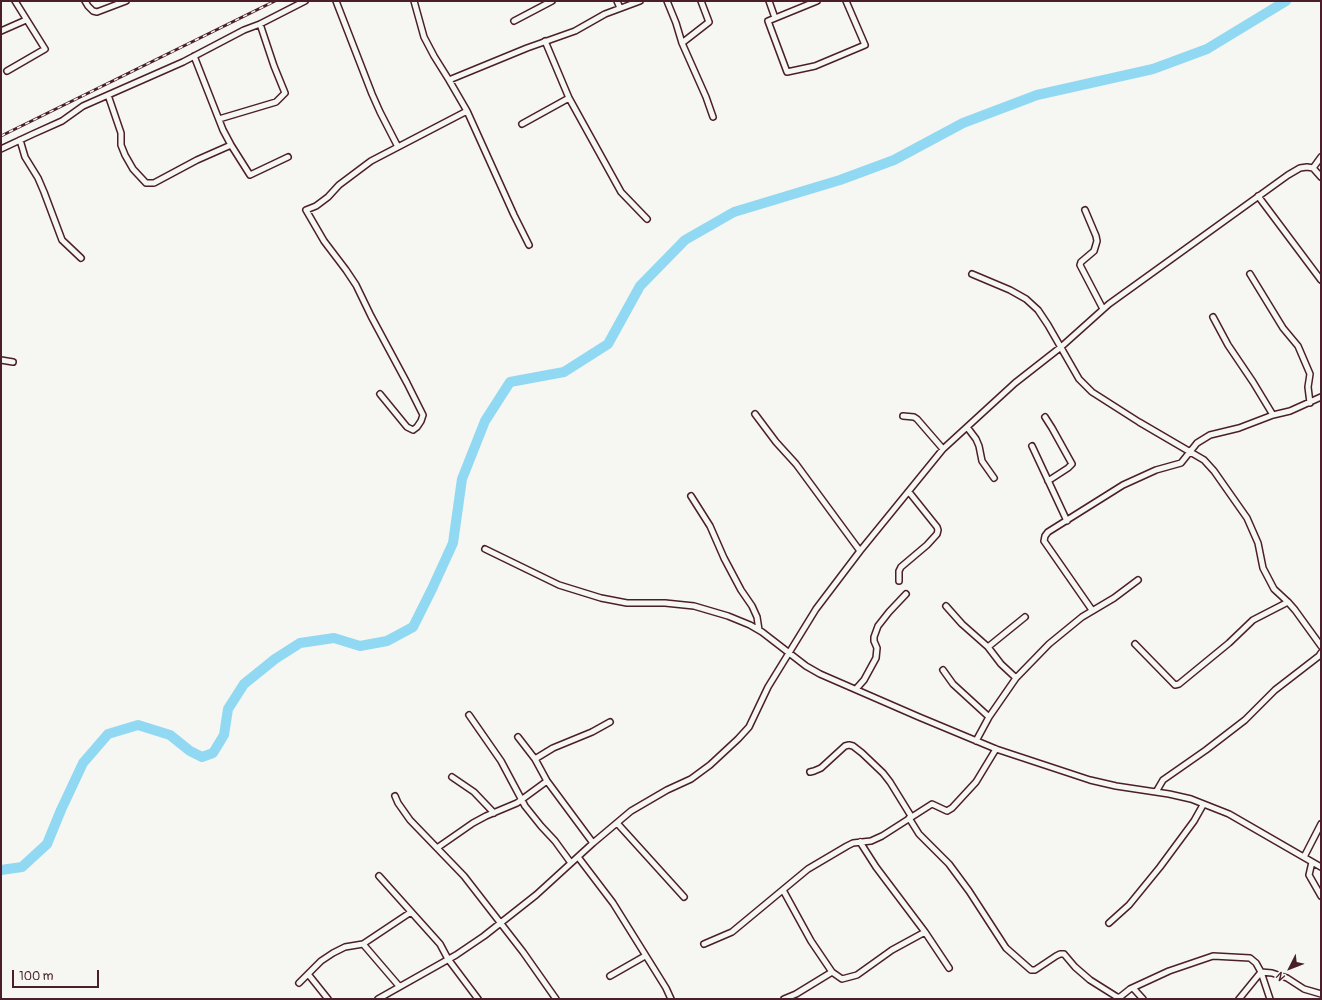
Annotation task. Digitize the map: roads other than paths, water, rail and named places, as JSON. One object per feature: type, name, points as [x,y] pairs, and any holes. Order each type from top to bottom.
[{"type":"street","points":[[7,71],[45,49],[14,1]]},
{"type":"street","points":[[85,1],[93,11],[97,12],[126,1]]},
{"type":"street","points":[[1,149],[62,121],[83,106],[194,56],[305,1]]},
{"type":"street","points":[[336,1],[372,94],[398,147]]},
{"type":"street","points":[[414,1],[424,37],[467,111],[529,245]]},
{"type":"street","points":[[514,21],[552,1]]},
{"type":"street","points":[[617,1],[620,8]]},
{"type":"street","points":[[449,80],[575,31],[605,14],[640,1]]},
{"type":"street","points":[[667,1],[682,43],[703,89],[713,117]]},
{"type":"street","points":[[682,43],[709,22],[701,1]]},
{"type":"street","points":[[769,1],[775,18]]},
{"type":"street","points":[[817,1],[768,21],[787,72],[814,66],[865,45],[846,1]]},
{"type":"street","points":[[1,31],[26,20]]},
{"type":"street","points":[[219,119],[276,102],[285,92],[274,66],[260,24]]},
{"type":"street","points":[[545,42],[569,98],[621,192],[647,219]]},
{"type":"street","points":[[194,56],[231,145],[250,175],[288,157]]},
{"type":"street","points":[[108,95],[121,133],[121,145],[125,155],[133,169],[146,183],[154,183],[197,160],[231,145]]},
{"type":"street","points":[[522,124],[569,98]]},
{"type":"street","points":[[380,394],[407,427],[413,430],[417,427],[423,415],[407,383],[370,316],[356,285],[324,241],[306,210],[316,206],[328,197],[340,185],[371,161],[467,111]]},
{"type":"street","points":[[20,140],[25,158],[44,192],[62,240],[81,258]]},
{"type":"street","points":[[1313,168],[1321,158]]},
{"type":"street","points":[[378,999],[448,959],[484,936],[536,896],[593,843],[617,823],[641,805],[691,778],[710,765],[738,739],[749,727],[768,687],[816,610],[860,551],[943,449],[1015,384],[1103,309],[1258,196],[1300,168],[1313,168],[1321,177]]},
{"type":"street","points":[[1258,196],[1321,280]]},
{"type":"street","points":[[1085,210],[1097,241],[1094,251],[1081,262],[1080,265],[1103,309]]},
{"type":"street","points":[[972,274],[1010,290],[1026,299],[1038,310],[1061,346],[1079,379],[1092,392],[1139,422],[1204,460],[1240,506],[1247,518],[1256,538],[1263,568],[1274,590],[1288,602],[1321,646]]},
{"type":"street","points":[[1250,274],[1283,328],[1298,346],[1310,374],[1308,387],[1310,403]]},
{"type":"street","points":[[1213,317],[1228,345],[1273,415]]},
{"type":"street","points":[[1,360],[13,362]]},
{"type":"street","points":[[1092,610],[1044,541],[1044,536],[1048,532],[1123,485],[1156,470],[1181,463],[1197,443],[1210,435],[1239,428],[1273,415],[1290,411],[1321,397]]},
{"type":"street","points":[[755,414],[776,442],[796,464],[860,551]]},
{"type":"street","points":[[903,416],[914,417],[917,419],[943,449]]},
{"type":"street","points":[[1045,417],[1072,464],[1048,481]]},
{"type":"street","points":[[967,427],[976,439],[982,461],[994,478]]},
{"type":"street","points":[[1032,446],[1067,521]]},
{"type":"street","points":[[899,581],[902,567],[927,545],[937,534],[938,530],[908,492]]},
{"type":"street","points":[[691,496],[710,526],[724,558],[741,590],[752,606],[757,617],[759,630]]},
{"type":"street","points":[[485,549],[559,585],[601,598],[627,603],[665,602],[694,606],[728,616],[759,630],[806,666],[820,674],[976,741],[1090,780],[1191,799],[1229,814],[1321,867]]},
{"type":"street","points":[[976,741],[989,718],[1016,678],[1049,644],[1092,610],[1114,598],[1138,580]]},
{"type":"street","points":[[856,689],[864,680],[876,658],[877,648],[874,637],[878,626],[906,594]]},
{"type":"street","points":[[1135,644],[1175,685],[1179,684],[1229,643],[1253,620],[1288,602]]},
{"type":"street","points":[[946,606],[962,624],[988,647],[1016,678]]},
{"type":"street","points":[[988,647],[1025,617]]},
{"type":"street","points":[[1156,792],[1163,780],[1245,720],[1276,690],[1320,656]]},
{"type":"street","points":[[943,670],[953,684],[989,718]]},
{"type":"street","points":[[469,715],[501,761],[521,800],[571,863]]},
{"type":"street","points":[[535,759],[553,748],[592,732],[610,722]]},
{"type":"street","points":[[518,737],[535,759],[547,781],[593,843]]},
{"type":"street","points":[[810,772],[821,768],[845,746],[853,746],[862,752],[883,773],[919,834],[949,864],[969,891],[1006,948],[1031,970],[1035,970],[1060,954],[1064,954],[1075,967],[1090,980],[1115,997],[1120,997],[1133,988],[1169,971],[1213,956],[1250,958],[1256,963],[1261,972],[1270,999]]},
{"type":"street","points":[[704,944],[732,932],[808,869],[847,846],[853,843],[871,841],[882,836],[932,804],[947,811],[952,808],[976,782],[996,749]]},
{"type":"street","points":[[452,777],[474,792],[494,813]]},
{"type":"street","points":[[437,848],[473,823],[521,800],[547,781]]},
{"type":"street","points":[[394,796],[410,820],[464,876],[545,981],[556,999]]},
{"type":"street","points":[[1109,924],[1129,905],[1152,877],[1194,821],[1203,805]]},
{"type":"street","points":[[617,823],[684,897]]},
{"type":"street","points":[[1304,857],[1321,824]]},
{"type":"street","points":[[860,842],[876,868],[925,932],[949,968]]},
{"type":"street","points":[[578,857],[613,903],[666,988],[671,999]]},
{"type":"street","points":[[1312,862],[1309,875],[1321,896]]},
{"type":"street","points":[[379,876],[440,944],[448,959],[478,999]]},
{"type":"street","points":[[783,890],[811,941],[832,972],[842,979],[857,975],[892,950],[925,932]]},
{"type":"street","points":[[299,983],[321,961],[345,947],[363,944],[411,912]]},
{"type":"street","points":[[363,944],[399,986]]},
{"type":"street","points":[[610,976],[645,956]]},
{"type":"street","points":[[784,999],[796,994],[832,972]]},
{"type":"street","points":[[1261,972],[1272,973],[1286,978],[1304,989],[1321,994]]},
{"type":"street","points":[[1239,999],[1261,972]]},
{"type":"street","points":[[308,974],[328,999]]},
{"type":"street","points":[[1133,988],[1143,999]]},
{"type":"waterway","points":[[1,870],[22,867],[47,844],[83,763],[108,734],[138,725],[170,735],[190,751],[202,757],[213,753],[224,735],[228,709],[244,684],[275,659],[300,643],[334,638],[360,646],[387,641],[413,627],[453,543],[462,479],[485,421],[510,382],[564,372],[608,344],[640,286],[685,240],[734,212],[840,180],[894,160],[963,123],[1037,95],[1153,69],[1207,49],[1286,1]]},
{"type":"railway","points":[[1,136],[275,1]]}]
